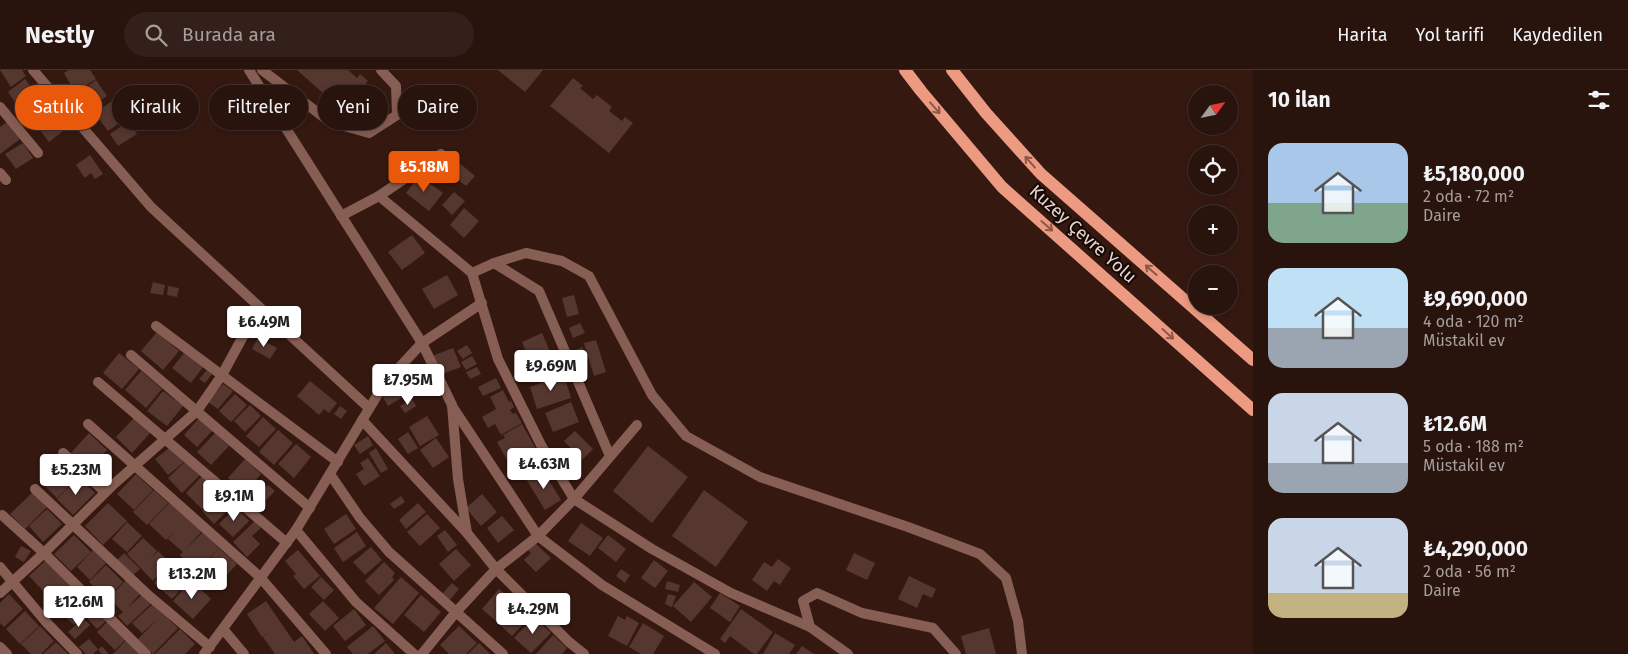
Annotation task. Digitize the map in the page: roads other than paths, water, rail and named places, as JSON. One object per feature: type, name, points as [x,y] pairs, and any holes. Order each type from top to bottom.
[{"type":"main road","name":"Kuzey Çevre Yolu","points":[[905,70],[920,91],[1002,186],[1253,410]]},
{"type":"main road","name":"Kuzey Çevre Yolu","points":[[952,70],[986,113],[1041,174],[1253,360]]},
{"type":"street","points":[[33,70],[151,207],[369,408]]},
{"type":"street","points":[[249,70],[422,343],[452,405],[538,536],[602,585],[715,654]]},
{"type":"street","points":[[262,70],[330,122],[369,134],[397,115],[396,86],[381,70]]},
{"type":"street","points":[[0,107],[38,153]]},
{"type":"street","points":[[341,216],[379,196],[441,154]]},
{"type":"street","points":[[379,196],[472,273],[498,359],[541,445],[574,499],[652,549],[731,593],[810,627],[848,654]]},
{"type":"street","points":[[472,273],[494,263],[526,253],[562,261],[589,276],[652,395],[686,436],[760,477],[980,554],[1006,578],[1018,621],[1022,654]]},
{"type":"street","points":[[494,263],[539,291],[610,456]]},
{"type":"street","points":[[35,489],[207,650],[296,530],[384,384],[422,343],[482,303]]},
{"type":"street","points":[[0,593],[14,582],[105,492],[197,411],[222,375],[259,307]]},
{"type":"street","points":[[156,326],[338,462]]},
{"type":"street","points":[[131,355],[310,508]]},
{"type":"street","points":[[98,382],[287,543]]},
{"type":"street","points":[[452,405],[458,479],[467,533]]},
{"type":"street","points":[[362,420],[467,533],[496,569],[569,642],[584,654]]},
{"type":"street","points":[[88,424],[260,578],[326,654]]},
{"type":"street","points":[[422,654],[456,612],[496,569],[538,536],[574,499],[637,425]]},
{"type":"street","points":[[63,453],[105,492]]},
{"type":"street","points":[[330,474],[360,518],[389,552],[503,654]]},
{"type":"street","points":[[2,515],[44,553],[146,654]]},
{"type":"street","points":[[296,530],[356,602],[414,654]]},
{"type":"street","points":[[0,567],[47,623],[77,654]]},
{"type":"street","points":[[810,627],[803,601],[817,593],[862,613],[933,628],[956,654]]},
{"type":"street","points":[[223,629],[244,654]]},
{"type":"street","points":[[0,647],[8,654]]}]
